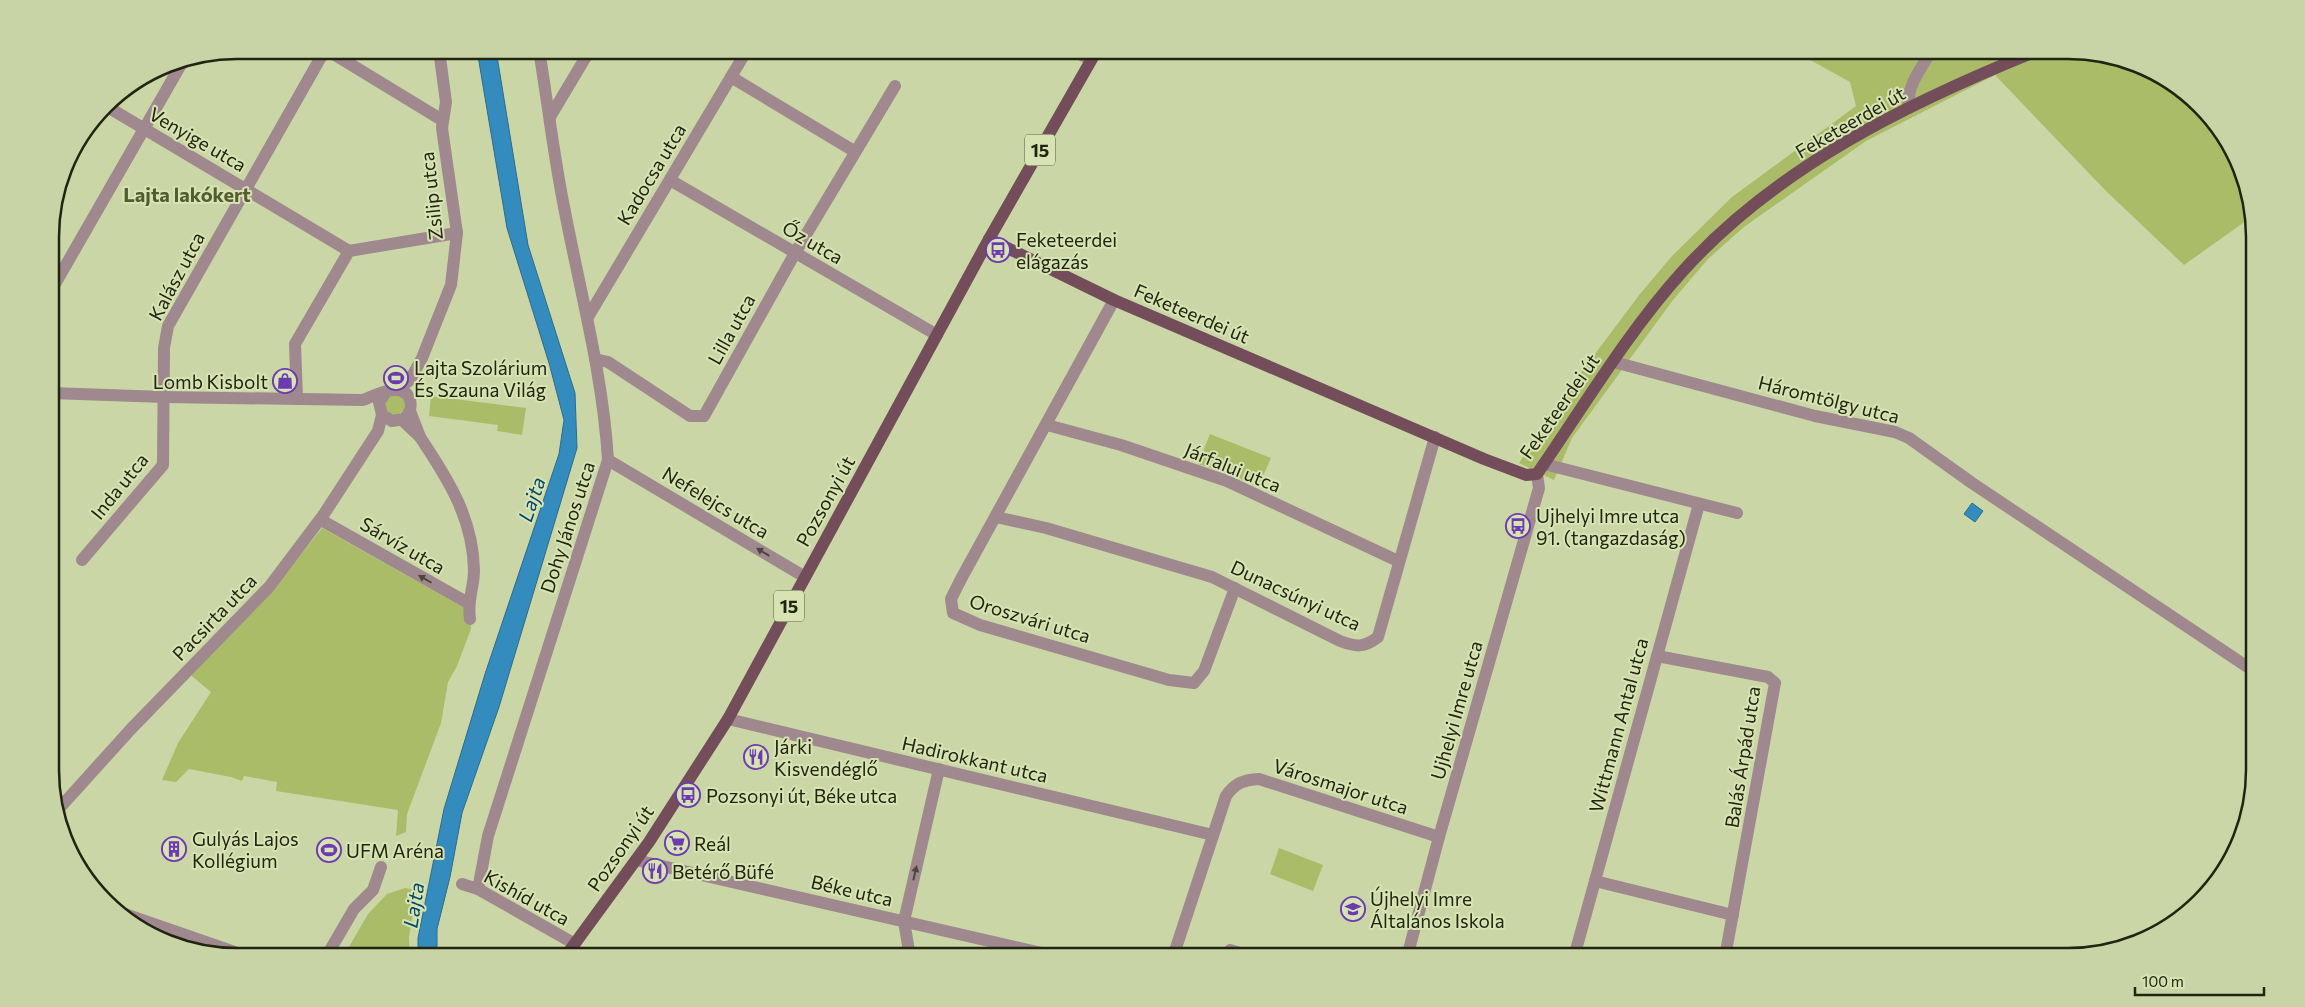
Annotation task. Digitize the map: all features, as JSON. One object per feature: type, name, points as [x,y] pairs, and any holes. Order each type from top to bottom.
[{"type":"main road","name":"Pozsonyi út","points":[[571,948],[636,860],[728,719],[989,239],[1092,59]]},
{"type":"main road","name":"Feketeerdei út","points":[[989,239],[1114,300],[1526,475],[1537,474],[1655,304],[1684,270],[1747,211],[1831,151],[1909,108],[2017,59]]},
{"type":"street","name":"Kalász utca","points":[[164,397],[164,348],[168,326],[321,59]]},
{"type":"street","points":[[341,59],[442,120]]},
{"type":"street","name":"Zsilip utca","points":[[398,392],[410,380],[422,358],[451,285],[457,233],[442,120],[446,102],[440,59]]},
{"type":"street","name":"Dohy János utca","points":[[478,890],[488,836],[608,460],[605,411],[588,317],[564,210],[540,59]]},
{"type":"street","points":[[550,117],[585,59]]},
{"type":"street","name":"Kadocsa utca","points":[[588,317],[742,59]]},
{"type":"street","points":[[1909,108],[1908,98],[1911,89],[1927,59]]},
{"type":"street","points":[[59,277],[179,68]]},
{"type":"street","points":[[731,77],[854,152]]},
{"type":"street","name":"Lilla utca","points":[[595,359],[608,362],[690,416],[704,416],[795,253],[895,86]]},
{"type":"street","name":"Venyige utca","points":[[112,110],[349,251]]},
{"type":"street","name":"Őz utca","points":[[670,180],[937,335]]},
{"type":"street","points":[[297,399],[295,344],[349,251],[457,233]]},
{"type":"street","name":"Oroszvári utca","points":[[1114,300],[951,599],[953,613],[980,625],[1170,680],[1194,683],[1204,671],[1235,588]]},
{"type":"street","name":"Háromtölgy utca","points":[[1614,362],[1815,416],[1895,432],[1909,438],[1972,483],[2246,666]]},
{"type":"street","points":[[59,393],[363,400],[398,392]]},
{"type":"street","points":[[398,392],[411,402],[393,415],[382,396],[398,392]]},
{"type":"street","name":"Inda utca","points":[[82,560],[163,465],[164,397]]},
{"type":"street","name":"Sárvíz utca","points":[[363,400],[393,415],[420,436],[442,471],[461,507],[472,538],[474,572],[468,603],[470,619]]},
{"type":"street","name":"Pacsirta utca","points":[[62,805],[131,729],[269,587],[321,520],[378,431],[393,415]]},
{"type":"street","name":"Járfalui utca","points":[[1047,425],[1121,445],[1228,481],[1398,561]]},
{"type":"street","name":"Dunacsúnyi utca","points":[[996,517],[1046,528],[1212,576],[1340,641],[1354,647],[1367,645],[1378,637],[1398,561],[1435,437]]},
{"type":"street","name":"Nefelejcs utca","points":[[608,460],[805,577]]},
{"type":"street","points":[[1544,464],[1737,513]]},
{"type":"street","name":"Ujhelyi Imre utca","points":[[1409,948],[1439,837],[1539,488],[1537,474]]},
{"type":"street","name":"Wittmann Antal utca","points":[[1576,948],[1699,504]]},
{"type":"street","name":"Sárvíz utca","points":[[321,520],[468,603]]},
{"type":"street","name":"Balás Árpád utca","points":[[1657,656],[1768,677],[1775,684],[1727,948]]},
{"type":"street","name":"Hadirokkant utca","points":[[728,719],[1213,835]]},
{"type":"street","points":[[908,948],[904,921],[939,770]]},
{"type":"street","name":"Városmajor utca","points":[[1176,948],[1226,796],[1234,785],[1245,779],[1259,779],[1439,837]]},
{"type":"street","name":"Béke utca","points":[[636,860],[1020,948]]},
{"type":"street","points":[[331,948],[354,909],[373,890],[381,867]]},
{"type":"street","points":[[1595,881],[1733,915]]},
{"type":"street","name":"Kishíd utca","points":[[462,884],[478,890],[574,944]]},
{"type":"street","points":[[140,919],[222,948]]},
{"type":"green space","points":[[1808,59],[2080,59],[2126,68],[2147,77],[2167,89],[2186,103],[2202,119],[2216,138],[2233,169],[2243,202],[2246,221],[2184,265],[2106,191],[1995,75],[1866,141],[1744,227],[1708,259],[1673,300],[1572,438],[1554,480],[1519,463],[1565,394],[1640,294],[1672,256],[1732,197],[1856,106],[1850,82]]},
{"type":"green space","points":[[395,395],[402,398],[405,405],[402,412],[395,415],[388,412],[385,405],[388,398]]},
{"type":"green space","points":[[431,396],[526,408],[522,435],[497,431],[498,425],[429,416]]},
{"type":"green space","points":[[1210,434],[1271,458],[1258,487],[1231,474],[1198,464]]},
{"type":"green space","points":[[322,528],[470,611],[471,629],[457,666],[448,682],[441,723],[407,814],[406,832],[396,836],[398,810],[276,791],[277,782],[244,776],[242,781],[189,769],[176,782],[162,780],[178,743],[211,692],[188,673],[280,581]]},
{"type":"green space","points":[[1279,848],[1323,865],[1313,891],[1270,874]]},
{"type":"green space","points":[[405,888],[417,890],[409,937],[410,948],[348,948],[368,914],[387,894]]},
{"type":"water","name":"Lajta","points":[[479,59],[497,59],[528,245],[575,393],[577,448],[499,707],[462,813],[450,877],[437,929],[437,948],[418,948],[418,938],[444,809],[485,674],[559,454],[564,420],[549,363],[507,228]]},
{"type":"water","points":[[1972,503],[1983,511],[1975,522],[1964,514]]},
{"type":"place","name":"Feketeerdei elágazás","points":[[998,250]]},
{"type":"place","name":"Lajta Szolárium És Szauna Világ","points":[[396,378]]},
{"type":"place","name":"Lomb Kisbolt","points":[[285,381]]},
{"type":"place","name":"Ujhelyi Imre utca 91. (tangazdaság)","points":[[1518,526]]},
{"type":"place","name":"Járki Kisvendéglő","points":[[756,757]]},
{"type":"place","name":"Pozsonyi út, Béke utca","points":[[688,795]]},
{"type":"place","name":"Reál","points":[[677,843]]},
{"type":"place","name":"Gulyás Lajos Kollégium","points":[[174,849]]},
{"type":"place","name":"UFM Aréna","points":[[329,850]]},
{"type":"place","name":"Betérő Büfé","points":[[655,871]]},
{"type":"place","name":"Újhelyi Imre Általános Iskola","points":[[1353,909]]},
{"type":"district","name":"Lajta lakókert","points":[[187,194]]}]
